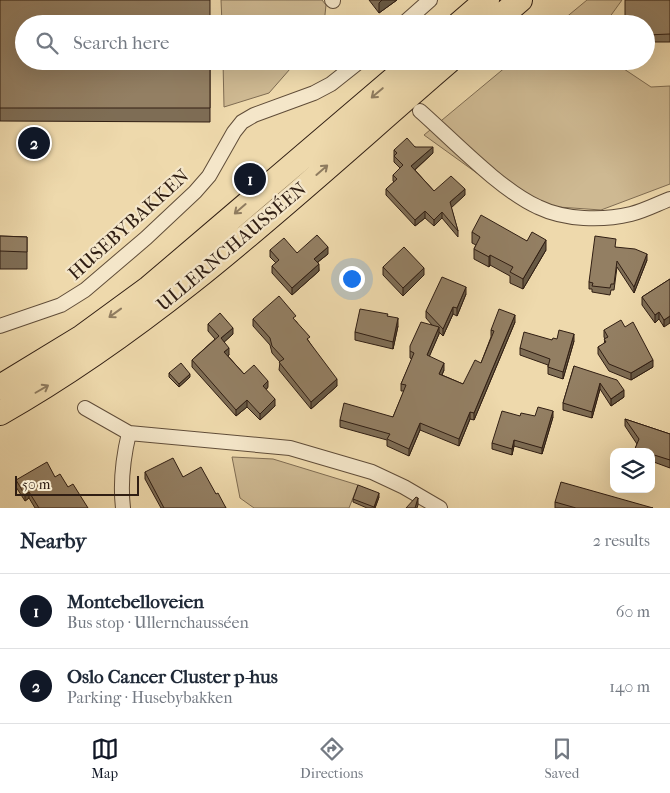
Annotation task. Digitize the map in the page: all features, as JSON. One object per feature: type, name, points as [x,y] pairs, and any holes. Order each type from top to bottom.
[{"type":"highway","points":[[470,15],[487,0]]},
{"type":"highway","points":[[502,15],[520,0]]},
{"type":"highway","name":"ULLERNCHAUSSÉEN","points":[[0,387],[82,338],[149,288],[404,70]]},
{"type":"highway","name":"ULLERNCHAUSSÉEN","points":[[0,413],[48,386],[114,342],[178,294],[439,70]]},
{"type":"street","points":[[413,15],[430,0]]},
{"type":"street","name":"HUSEBYBAKKEN","points":[[0,326],[60,305],[85,290],[146,238],[195,192],[208,176],[242,122],[254,115],[322,89],[348,70]]},
{"type":"street","points":[[420,111],[501,182],[538,207],[574,217],[600,218],[632,214],[670,199]]},
{"type":"street","points":[[85,408],[129,433],[290,448],[372,472],[404,487],[440,508]]},
{"type":"street","points":[[123,508],[120,489],[123,457],[129,433]]},
{"type":"shaded area","points":[[221,0],[322,0],[326,5],[325,15],[222,15]]},
{"type":"shaded area","points":[[587,0],[622,0],[611,15],[569,15]]},
{"type":"shaded area","points":[[223,70],[289,70],[269,93],[224,107]]},
{"type":"shaded area","points":[[502,70],[626,70],[651,87],[670,86],[670,184],[601,210],[544,206],[499,189],[424,135]]},
{"type":"shaded area","points":[[232,457],[273,459],[358,485],[349,508],[254,508],[240,498]]},
{"type":"building","points":[[0,0],[210,0],[210,15],[15,15],[15,70],[210,70],[210,108],[0,108]]},
{"type":"building","points":[[625,0],[670,0],[670,34],[655,35],[655,15],[625,15]]},
{"type":"building","points":[[407,138],[415,147],[433,147],[411,166],[434,191],[451,176],[465,189],[450,202],[458,231],[442,212],[434,220],[425,211],[415,220],[386,189],[397,179],[393,175],[403,165],[394,156],[397,153],[394,150]]},
{"type":"building","points":[[481,215],[527,241],[532,232],[546,240],[523,279],[510,272],[513,267],[474,249],[480,237],[472,232]]},
{"type":"building","points":[[317,235],[328,247],[314,259],[319,264],[292,288],[272,266],[279,260],[270,250],[284,238],[297,253]]},
{"type":"building","points":[[0,236],[27,237],[27,252],[0,251]]},
{"type":"building","points":[[595,236],[616,239],[615,247],[635,249],[647,254],[634,287],[617,261],[614,284],[611,284],[610,288],[592,286],[593,283],[589,282]]},
{"type":"building","points":[[404,247],[424,268],[403,288],[383,267]]},
{"type":"building","points":[[442,277],[466,287],[457,308],[453,307],[443,329],[426,311]]},
{"type":"building","points":[[670,279],[670,316],[664,320],[659,312],[655,315],[642,297]]},
{"type":"building","points":[[279,296],[296,316],[293,318],[310,337],[307,339],[337,379],[311,402],[279,362],[284,359],[272,346],[270,338],[253,319]]},
{"type":"building","points":[[360,309],[388,314],[387,316],[398,318],[393,342],[355,332]]},
{"type":"building","points":[[499,309],[515,315],[474,413],[470,412],[459,439],[420,423],[409,449],[387,439],[390,434],[340,420],[344,403],[393,417],[406,385],[401,384],[414,353],[410,351],[410,346],[421,322],[439,327],[427,355],[444,363],[439,374],[463,384],[475,360],[481,363],[494,331],[491,330]]},
{"type":"building","points":[[220,313],[233,328],[221,338],[229,348],[224,352],[244,374],[254,365],[268,381],[263,386],[275,399],[260,414],[247,400],[236,410],[192,360],[219,336],[208,324]]},
{"type":"building","points":[[621,320],[625,327],[633,322],[653,360],[631,373],[609,364],[598,347],[606,342],[604,339],[608,337],[604,330]]},
{"type":"building","points":[[559,330],[574,334],[563,372],[548,367],[550,359],[520,348],[524,332],[552,340],[553,338],[557,339]]},
{"type":"building","points":[[181,363],[190,374],[179,384],[169,373]]},
{"type":"building","points":[[574,366],[617,380],[624,390],[611,399],[600,383],[592,412],[563,403]]},
{"type":"building","points":[[538,407],[553,411],[542,448],[514,440],[512,449],[492,443],[502,411],[520,416],[521,413],[535,416]]},
{"type":"building","points":[[625,419],[670,434],[670,460],[655,455],[655,448],[635,448],[639,439]]},
{"type":"building","points":[[173,458],[183,477],[201,467],[226,508],[164,508],[145,472]]},
{"type":"building","points":[[47,462],[55,477],[60,474],[68,487],[73,484],[88,508],[39,508],[29,492],[25,495],[16,480]]},
{"type":"building","points":[[561,482],[653,508],[576,508],[555,502]]},
{"type":"building","points":[[358,485],[379,493],[374,507],[353,499]]},
{"type":"building","points":[[416,497],[418,498],[415,508],[406,508]]},
{"type":"place","name":"Oslo Cancer Cluster p-hus","points":[[34,143]]},
{"type":"place","name":"Montebelloveien","points":[[250,179]]}]
